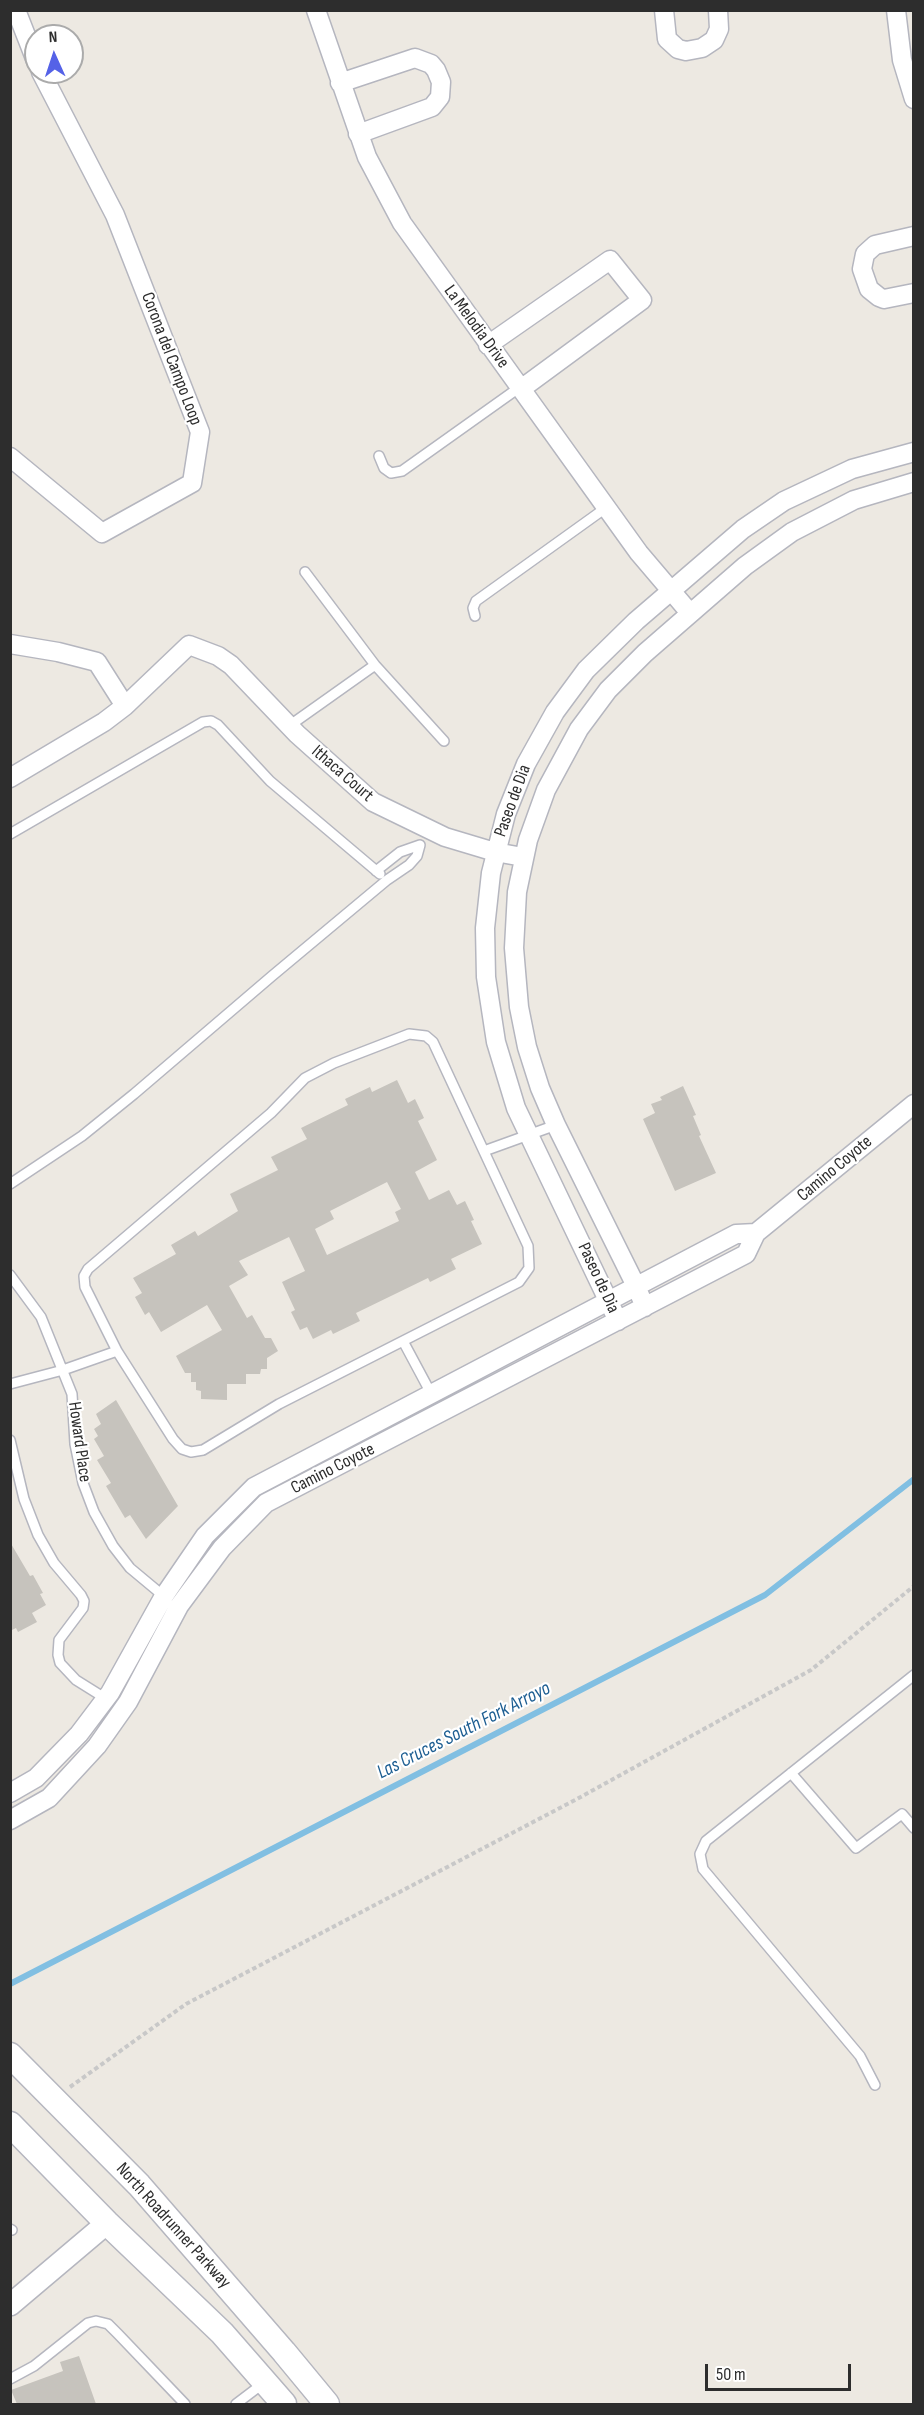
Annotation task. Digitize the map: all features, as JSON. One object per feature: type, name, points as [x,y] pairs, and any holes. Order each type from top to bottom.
[{"type":"main road","name":"North Roadrunner Parkway","points":[[10,2055],[139,2185],[285,2352],[327,2404]]},
{"type":"main road","name":"North Roadrunner Parkway","points":[[14,2133],[222,2333],[284,2404]]},
{"type":"street","points":[[16,10],[24,30]]},
{"type":"street","name":"La Melodia Drive","points":[[316,10],[358,134],[378,179],[402,223],[606,507],[670,591],[690,613]]},
{"type":"street","points":[[664,10],[667,39],[678,49],[686,51],[702,48],[714,40],[719,30],[718,10]]},
{"type":"street","points":[[896,10],[902,60],[914,99]]},
{"type":"street","points":[[340,83],[416,58],[431,64],[441,82],[440,97],[432,107],[358,134]]},
{"type":"street","name":"Corona del Campo Loop","points":[[10,457],[102,533],[192,483],[200,432],[115,215],[47,84]]},
{"type":"street","points":[[914,236],[875,246],[865,254],[862,269],[868,289],[879,297],[884,299],[914,293]]},
{"type":"street","points":[[488,345],[610,260],[642,300],[520,388]]},
{"type":"street","name":"Paseo de Dia","points":[[618,1321],[530,1133],[516,1108],[501,1063],[488,993],[485,928],[489,882],[495,852],[518,781],[555,712],[598,657],[670,591],[743,529],[784,501],[852,469],[914,452]]},
{"type":"street","name":"Paseo de Dia","points":[[645,1307],[556,1125],[533,1068],[519,1007],[514,966],[514,929],[523,857],[546,790],[562,758],[589,714],[619,678],[690,613],[762,552],[807,522],[854,500],[914,482]]},
{"type":"street","points":[[10,644],[58,652],[97,662],[125,706],[104,722],[10,778]]},
{"type":"street","name":"Ithaca Court","points":[[125,706],[189,645],[218,656],[231,665],[289,726],[373,802],[426,838],[445,837],[495,852],[523,857]]},
{"type":"street","name":"Camino Coyote","points":[[10,1793],[36,1778],[79,1734],[171,1601],[266,1503],[746,1254],[756,1233],[914,1104]]},
{"type":"street","name":"Camino Coyote","points":[[10,1820],[49,1798],[97,1746],[123,1709],[171,1601],[205,1536],[254,1486],[736,1234],[756,1233]]},
{"type":"street","points":[[10,2305],[107,2223]]},
{"type":"lane","points":[[379,456],[384,468],[391,473],[402,471],[520,388]]},
{"type":"lane","points":[[475,616],[473,608],[476,601],[606,507]]},
{"type":"lane","points":[[305,572],[375,665],[444,741]]},
{"type":"lane","points":[[289,726],[375,665]]},
{"type":"lane","points":[[10,834],[203,722],[211,721],[218,725],[270,781],[387,880]]},
{"type":"lane","points":[[376,871],[400,852],[426,838]]},
{"type":"lane","points":[[10,1184],[82,1136],[387,880],[409,865],[417,856],[426,838]]},
{"type":"lane","points":[[409,1034],[426,1036],[434,1042],[484,1151],[528,1246],[529,1268],[519,1281],[279,1404],[203,1450],[190,1452],[182,1449],[172,1439],[117,1351],[85,1287],[84,1276],[88,1269],[271,1113],[305,1078],[319,1070],[409,1034]]},
{"type":"lane","points":[[484,1151],[556,1125]]},
{"type":"lane","name":"Howard Place","points":[[10,1275],[41,1317],[72,1394],[75,1444],[83,1483],[94,1512],[113,1546],[130,1568],[171,1601]]},
{"type":"lane","points":[[403,1341],[441,1413]]},
{"type":"lane","points":[[10,1384],[63,1370],[117,1351]]},
{"type":"lane","points":[[10,1440],[24,1499],[38,1535],[54,1563],[84,1601],[83,1608],[59,1640],[60,1663],[76,1680],[123,1709]]},
{"type":"lane","points":[[875,2085],[860,2056],[703,1869],[700,1854],[706,1841],[914,1676]]},
{"type":"lane","points":[[791,1773],[856,1848],[902,1814],[914,1828]]},
{"type":"lane","points":[[10,2379],[34,2366],[88,2323],[96,2321],[108,2324],[185,2404]]},
{"type":"lane","points":[[236,2404],[265,2382]]},
{"type":"path","points":[[52,2099],[186,2004],[577,1799],[811,1670],[914,1586]]},
{"type":"building","points":[[397,1080],[408,1103],[415,1099],[424,1118],[418,1121],[437,1160],[415,1172],[429,1200],[449,1190],[457,1205],[465,1201],[482,1244],[451,1259],[456,1269],[430,1282],[428,1278],[356,1313],[360,1321],[333,1334],[331,1330],[313,1339],[307,1327],[300,1330],[291,1312],[295,1310],[282,1282],[305,1271],[289,1237],[239,1261],[248,1275],[229,1286],[247,1318],[252,1315],[265,1338],[271,1338],[278,1351],[267,1358],[267,1369],[261,1369],[260,1374],[246,1374],[246,1384],[227,1384],[227,1400],[201,1399],[201,1391],[196,1390],[196,1382],[191,1382],[191,1373],[185,1373],[176,1356],[222,1330],[207,1305],[161,1332],[149,1312],[145,1315],[135,1297],[142,1293],[133,1278],[176,1254],[171,1245],[195,1231],[198,1236],[238,1211],[230,1194],[278,1170],[271,1157],[307,1139],[301,1128],[348,1105],[345,1099],[370,1087],[372,1092]],"holes":[[[387,1182],[401,1209],[395,1212],[399,1221],[327,1255],[315,1229],[334,1219],[330,1211]]]},
{"type":"building","points":[[683,1086],[696,1115],[693,1116],[701,1135],[699,1136],[716,1173],[675,1191],[643,1119],[655,1113],[651,1104],[662,1100],[660,1097]]},
{"type":"building","points":[[116,1400],[178,1506],[146,1539],[130,1515],[125,1518],[106,1486],[111,1483],[97,1460],[104,1456],[94,1439],[98,1436],[94,1429],[101,1424],[96,1414]]},
{"type":"building","points":[[10,1542],[30,1576],[33,1575],[43,1593],[40,1594],[46,1605],[32,1613],[37,1622],[18,1632],[16,1628],[10,1631]]},
{"type":"building","points":[[79,2356],[96,2404],[17,2404],[11,2390],[63,2371],[60,2362]]},
{"type":"waterway","name":"Las Cruces South Fork Arroyo","points":[[10,1984],[765,1595],[914,1479]]}]
